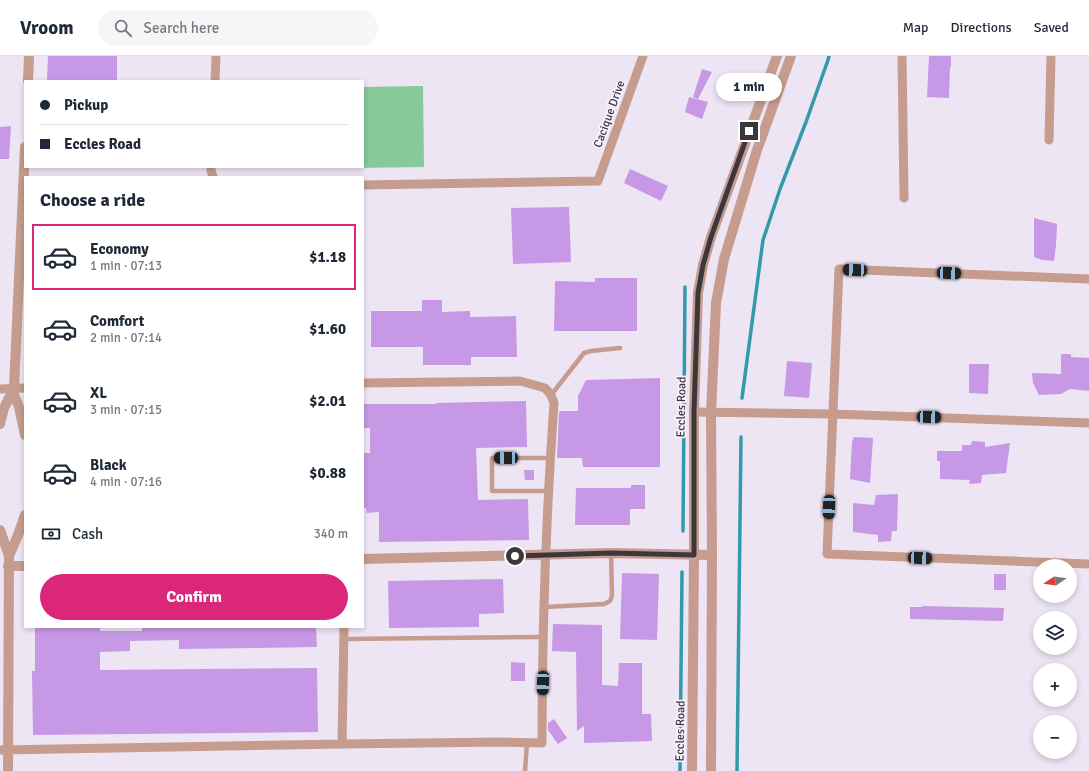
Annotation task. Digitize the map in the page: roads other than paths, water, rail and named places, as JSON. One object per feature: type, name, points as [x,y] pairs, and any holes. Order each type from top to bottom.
[{"type":"street","points":[[28,80],[29,56]]},
{"type":"street","points":[[215,80],[216,56]]},
{"type":"street","name":"Cacique Drive","points":[[364,186],[598,181],[643,56]]},
{"type":"street","name":"Eccles Road","points":[[692,771],[694,412],[698,293],[703,265],[711,237],[777,56]]},
{"type":"street","points":[[711,771],[711,413],[716,303],[724,259],[757,150],[791,56]]},
{"type":"street","points":[[902,56],[904,198]]},
{"type":"street","points":[[1049,140],[1051,56]]},
{"type":"street","points":[[24,168],[13,390],[24,430]]},
{"type":"street","points":[[1089,279],[839,269],[828,554],[1089,564]]},
{"type":"street","points":[[4,750],[342,744],[542,743],[546,555],[554,403],[545,388],[520,381],[364,383]]},
{"type":"street","points":[[0,389],[13,390],[24,388]]},
{"type":"street","points":[[0,424],[4,408],[13,390]]},
{"type":"street","points":[[694,412],[833,414],[1089,423]]},
{"type":"street","points":[[6,563],[24,518]]},
{"type":"street","points":[[0,530],[6,563],[4,750],[8,771]]},
{"type":"street","points":[[364,559],[611,553],[712,555]]},
{"type":"street","points":[[6,563],[24,566]]},
{"type":"street","points":[[342,744],[344,628]]},
{"type":"lane","points":[[550,395],[584,353],[620,348]]},
{"type":"lane","points":[[549,491],[492,491],[492,458],[550,458]]},
{"type":"lane","points":[[545,607],[604,604],[610,601],[612,596],[611,553]]},
{"type":"lane","points":[[344,639],[544,637]]},
{"type":"lane","points":[[525,771],[527,743]]},
{"type":"waterway","points":[[742,398],[763,240],[780,189],[806,122],[829,56]]},
{"type":"waterway","points":[[683,531],[685,287]]},
{"type":"waterway","points":[[737,771],[741,437]]},
{"type":"waterway","points":[[680,771],[682,572]]}]
